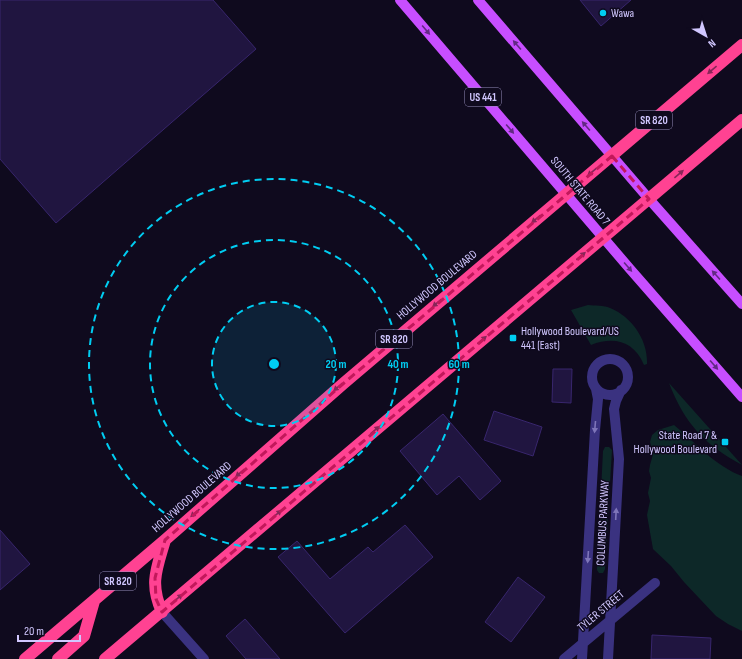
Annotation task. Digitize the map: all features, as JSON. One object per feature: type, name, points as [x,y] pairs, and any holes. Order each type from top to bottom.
[{"type":"highway","name":"HOLLYWOOD BOULEVARD","points":[[25,659],[165,540],[344,382],[742,45]]},
{"type":"highway","points":[[105,659],[742,120]]},
{"type":"highway","points":[[162,612],[156,599],[154,578],[165,540]]},
{"type":"highway","points":[[58,659],[84,636],[94,601]]},
{"type":"main road","name":"SOUTH STATE ROAD 7","points":[[400,0],[603,238],[742,397]]},
{"type":"main road","points":[[478,0],[649,199],[742,304]]},
{"type":"street","points":[[611,359],[618,360],[623,365],[627,371],[627,377],[626,384],[621,390],[616,393],[608,394],[602,393],[596,389],[592,376],[593,369],[598,363],[611,359]]},
{"type":"street","name":"COLUMBUS PARKWAY","points":[[582,659],[598,399],[596,389]]},
{"type":"street","name":"COLUMBUS PARKWAY","points":[[608,659],[619,459],[614,409],[621,390]]},
{"type":"street","name":"TYLER STREET","points":[[564,659],[655,583]]},
{"type":"street","points":[[162,612],[204,659]]},
{"type":"highlighted area","points":[[612,156],[649,199],[162,612],[156,599],[155,578],[165,540],[344,383]]},
{"type":"green space","points":[[588,305],[608,307],[618,312],[632,323],[642,338],[645,346],[647,364],[644,365],[635,350],[622,343],[608,341],[591,345],[571,310]]},
{"type":"green space","points":[[669,383],[742,465],[706,441],[697,432],[682,410]]},
{"type":"green space","points":[[674,425],[714,460],[732,472],[742,476],[742,631],[716,616],[671,566],[653,549],[647,515],[650,501],[648,493],[651,478],[649,471],[653,452],[650,442],[652,435],[658,430]]},
{"type":"green space","points":[[605,447],[609,447],[612,450],[605,569],[603,573],[599,573],[597,570],[603,451]]},
{"type":"building","points":[[0,0],[213,0],[256,49],[56,223],[0,159]]},
{"type":"building","name":"Wawa","points":[[580,0],[631,0],[601,26]]},
{"type":"building","points":[[553,369],[572,369],[571,403],[552,402]]},
{"type":"building","points":[[494,411],[542,427],[533,456],[484,440]]},
{"type":"building","points":[[443,414],[501,481],[480,500],[459,476],[437,495],[400,451]]},
{"type":"building","points":[[405,525],[433,557],[345,633],[278,557],[297,541],[330,579],[368,547],[373,552]]},
{"type":"building","points":[[0,530],[30,564],[0,590]]},
{"type":"building","points":[[518,577],[545,597],[511,642],[485,622]]},
{"type":"building","points":[[245,619],[280,659],[246,659],[226,636]]},
{"type":"building","points":[[652,635],[711,638],[710,659],[651,659]]},
{"type":"place","name":"Wawa","points":[[603,13]]},
{"type":"place","name":"Hollywood Boulevard/US 441 (East)","points":[[513,338]]},
{"type":"place","name":"State Road 7 & Hollywood Boulevard","points":[[725,442]]}]
